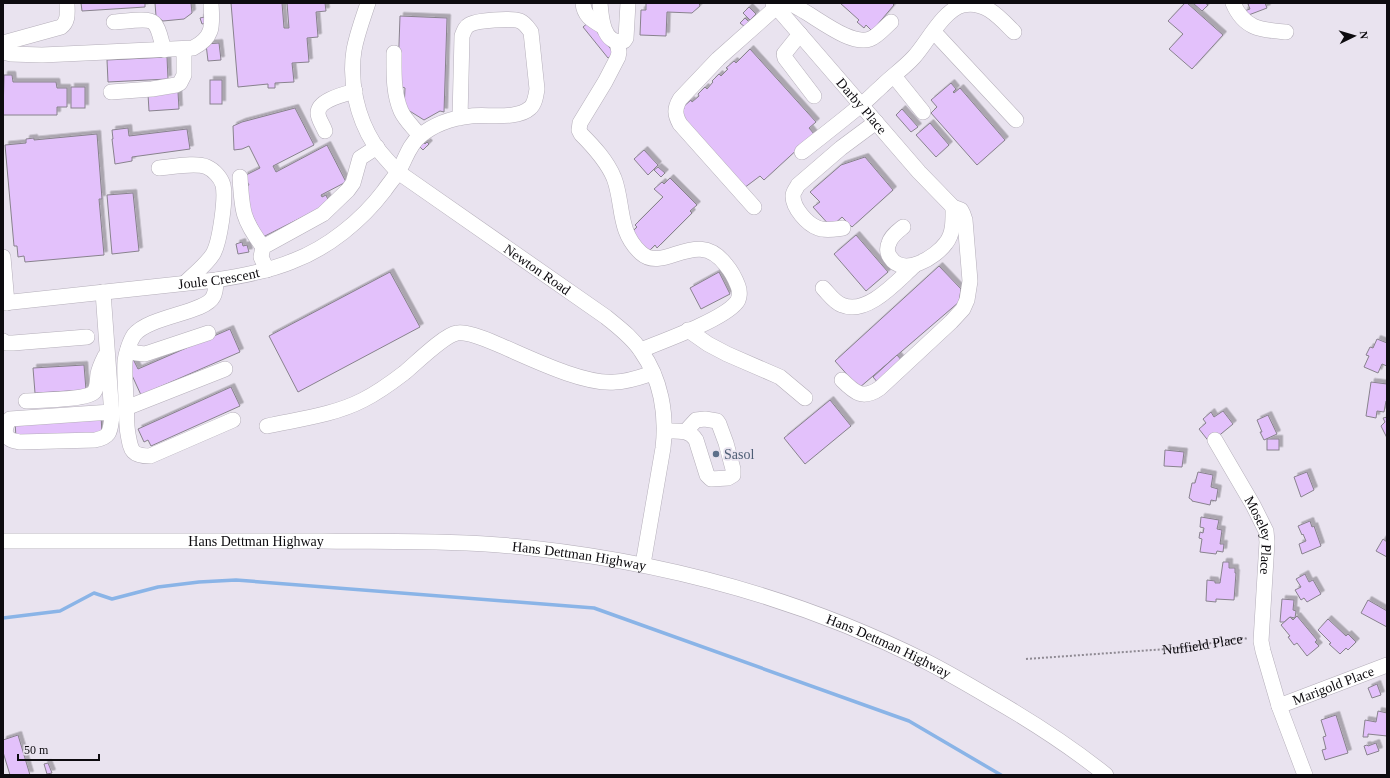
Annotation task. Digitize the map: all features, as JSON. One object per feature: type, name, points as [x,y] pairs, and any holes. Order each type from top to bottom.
[{"type":"street","points":[[3,43],[61,27],[65,24],[67,18],[67,3]]},
{"type":"street","points":[[3,52],[42,55],[193,48],[201,44],[211,31],[212,24],[210,3]]},
{"type":"street","name":"Newton Road","points":[[368,3],[359,28],[354,50],[353,78],[354,90],[364,123],[377,147],[398,172],[606,316],[627,334],[641,350],[653,373],[660,389],[665,431],[643,564]]},
{"type":"street","points":[[583,3],[584,10],[589,17],[602,26],[607,34],[617,42],[619,52],[618,57],[605,82],[580,123],[579,130],[607,164],[614,177],[628,235],[642,253],[652,259],[692,249],[707,250],[715,253],[721,257],[735,276],[739,289],[739,298],[736,303],[724,313],[641,350]]},
{"type":"street","points":[[600,3],[602,26]]},
{"type":"street","points":[[617,42],[624,41],[626,38],[628,3]]},
{"type":"street","points":[[1233,3],[1240,16],[1254,27],[1265,30],[1286,32]]},
{"type":"street","points":[[754,207],[680,124],[676,117],[675,111],[680,99],[718,59],[780,4],[855,39],[871,39],[892,22]]},
{"type":"street","name":"Darby Place","points":[[780,4],[800,34],[862,104],[919,172],[953,207],[961,210],[965,220],[970,281],[968,296],[963,309],[875,392],[864,395],[859,394],[852,391],[842,380]]},
{"type":"street","points":[[802,152],[862,104],[914,58],[952,10],[961,5],[978,4],[994,13],[1014,32]]},
{"type":"street","points":[[114,22],[149,20],[154,22],[164,50]]},
{"type":"street","name":"Joule Crescent","points":[[5,303],[216,280],[267,270],[294,261],[339,235],[374,204],[398,172],[412,144],[431,128],[445,122],[471,116],[515,115],[526,111],[531,107],[537,89],[531,32],[528,27],[521,22],[507,20],[476,22],[465,28],[462,36],[460,118]]},
{"type":"street","points":[[934,32],[1016,120]]},
{"type":"street","points":[[800,34],[784,54],[785,58],[814,96]]},
{"type":"street","points":[[110,92],[158,88],[180,83],[184,75],[184,49]]},
{"type":"street","points":[[394,53],[398,102],[402,113],[420,136]]},
{"type":"street","points":[[894,76],[923,112]]},
{"type":"street","points":[[325,131],[318,112],[321,106],[328,100],[354,90]]},
{"type":"street","points":[[843,228],[818,228],[810,223],[800,213],[795,205],[793,197],[794,191],[798,185],[841,148],[876,122]]},
{"type":"street","points":[[267,270],[261,256],[263,247],[323,214],[348,190],[353,183],[360,158],[365,153],[377,147]]},
{"type":"street","points":[[158,168],[196,165],[206,167],[214,171],[223,186],[221,227],[217,245],[209,260],[185,283]]},
{"type":"street","points":[[240,177],[242,206],[245,220],[263,247]]},
{"type":"street","points":[[824,288],[834,300],[848,307],[860,307],[881,295],[914,266],[939,251],[947,242],[953,223],[953,207]]},
{"type":"street","points":[[903,226],[888,243],[889,256],[900,266],[914,266]]},
{"type":"street","points":[[3,257],[5,303]]},
{"type":"street","points":[[216,280],[216,291],[210,302],[143,327],[135,335],[128,349],[125,360],[126,408],[131,448],[136,454],[141,456],[150,456],[232,420]]},
{"type":"street","points":[[103,292],[111,412],[111,426],[108,434],[104,438],[95,440],[19,442],[10,440],[5,429],[6,423],[10,419],[28,416],[111,412]]},
{"type":"street","points":[[688,330],[714,347],[780,378],[805,398]]},
{"type":"street","points":[[128,349],[136,353],[146,354],[208,333]]},
{"type":"street","points":[[267,426],[340,410],[363,400],[404,373],[450,335],[457,333],[463,333],[487,340],[538,362],[589,380],[604,383],[616,382],[635,379],[653,373]]},
{"type":"street","points":[[3,341],[6,343],[13,343],[87,337]]},
{"type":"street","points":[[26,401],[73,398],[91,394],[94,392],[96,387],[98,372],[106,351]]},
{"type":"street","points":[[126,408],[225,369]]},
{"type":"street","points":[[665,431],[685,432]]},
{"type":"street","name":"Moseley Place","points":[[1215,440],[1253,505],[1266,531],[1268,542],[1261,641]]},
{"type":"street","name":"Hans Dettman Highway","points":[[3,541],[450,542],[529,548],[643,564],[744,590],[845,625],[889,644],[925,661],[1010,709],[1080,755],[1106,775]]},
{"type":"street","name":"Nuffield Place","points":[[1261,641],[1279,706],[1305,775]]},
{"type":"street","name":"Marigold Place","points":[[1279,706],[1387,665]]},
{"type":"path","name":"Nuffield Place","points":[[1026,659],[1181,648],[1243,638],[1261,641]]},
{"type":"building","points":[[81,3],[145,3],[145,7],[82,11]]},
{"type":"building","points":[[155,3],[191,3],[192,13],[184,19],[163,21],[156,16]]},
{"type":"building","points":[[231,3],[282,3],[284,28],[289,28],[287,3],[325,3],[326,11],[316,12],[318,37],[307,38],[309,62],[292,63],[294,82],[275,83],[275,88],[268,88],[268,84],[238,87]]},
{"type":"building","points":[[646,3],[699,3],[700,6],[692,13],[667,12],[666,36],[640,35],[641,10],[646,10]]},
{"type":"building","points":[[840,3],[892,3],[894,5],[872,31],[866,25],[864,28],[857,22],[859,20]]},
{"type":"building","points":[[1185,3],[1187,3],[1223,35],[1192,69],[1169,49],[1183,34],[1168,21]]},
{"type":"building","points":[[1193,3],[1205,3],[1208,5],[1202,11]]},
{"type":"building","points":[[1265,3],[1267,8],[1246,16],[1244,11],[1250,9],[1248,4]]},
{"type":"building","points":[[749,7],[756,14],[750,20],[743,13]]},
{"type":"building","points":[[400,16],[447,18],[444,112],[440,111],[424,120],[408,110],[404,110],[405,88],[400,86],[398,73]]},
{"type":"building","points":[[204,17],[206,23],[202,24],[200,18]]},
{"type":"building","points":[[745,18],[750,23],[745,27],[740,23]]},
{"type":"building","points":[[589,22],[614,53],[608,58],[583,27]]},
{"type":"building","points":[[219,43],[221,60],[208,61],[206,44]]},
{"type":"building","points":[[750,49],[816,122],[809,128],[814,134],[764,180],[760,176],[744,188],[677,115],[691,100],[692,102],[699,96],[698,94],[705,87],[707,89],[719,74],[721,76],[728,69],[726,68],[734,61],[736,63]]},
{"type":"building","points":[[167,57],[168,79],[108,82],[107,60]]},
{"type":"building","points":[[4,75],[12,75],[13,82],[56,82],[57,88],[67,88],[67,107],[57,107],[57,115],[3,115]]},
{"type":"building","points":[[210,80],[222,80],[222,104],[210,104]]},
{"type":"building","points":[[951,83],[956,89],[953,92],[954,93],[960,88],[1005,140],[977,165],[931,113],[937,107],[931,100]]},
{"type":"building","points":[[71,87],[85,87],[85,108],[71,108]]},
{"type":"building","points":[[178,92],[179,109],[149,111],[148,94]]},
{"type":"building","points":[[295,108],[314,145],[273,166],[276,172],[327,145],[346,182],[321,195],[322,197],[326,195],[329,202],[326,205],[263,237],[245,201],[244,188],[249,185],[244,176],[260,168],[249,146],[234,150],[233,126],[242,122]]},
{"type":"building","points":[[902,109],[918,127],[911,132],[896,115]]},
{"type":"building","points":[[930,123],[949,145],[936,157],[916,135]]},
{"type":"building","points":[[128,128],[129,136],[187,129],[190,149],[132,157],[132,161],[115,164],[112,130]]},
{"type":"building","points":[[97,134],[102,199],[99,199],[104,255],[25,262],[24,256],[18,257],[17,246],[14,246],[5,145],[26,143],[26,139],[34,138],[34,140]]},
{"type":"building","points":[[423,142],[425,144],[427,142],[429,144],[423,150],[419,146]]},
{"type":"building","points":[[644,150],[658,165],[648,175],[634,159]]},
{"type":"building","points":[[865,157],[893,190],[852,227],[842,217],[831,227],[813,207],[820,202],[810,192],[841,165]]},
{"type":"building","points":[[658,167],[665,173],[661,177],[654,170]]},
{"type":"building","points":[[670,178],[697,205],[690,211],[692,213],[657,248],[655,245],[648,252],[630,234],[637,227],[635,225],[663,197],[654,189],[662,182],[664,184]]},
{"type":"building","points":[[133,193],[139,251],[112,254],[107,195]]},
{"type":"building","points":[[856,235],[888,272],[866,291],[834,254]]},
{"type":"building","points":[[242,242],[243,246],[247,245],[249,252],[238,254],[236,244]]},
{"type":"building","points":[[939,266],[961,289],[959,302],[859,388],[835,361]]},
{"type":"building","points":[[390,272],[420,327],[298,392],[269,336]]},
{"type":"building","points":[[719,272],[730,294],[701,309],[690,288]]},
{"type":"building","points":[[230,329],[240,352],[141,395],[125,360],[133,359],[138,369]]},
{"type":"building","points":[[1377,339],[1387,343],[1387,366],[1382,364],[1378,373],[1364,367],[1369,356],[1366,355],[1370,347],[1373,348]]},
{"type":"building","points":[[897,355],[903,362],[879,384],[873,377]]},
{"type":"building","points":[[84,365],[86,390],[35,393],[33,368]]},
{"type":"building","points":[[1371,382],[1387,384],[1387,401],[1384,412],[1377,411],[1376,418],[1366,416]]},
{"type":"building","points":[[231,387],[240,406],[151,446],[148,440],[144,442],[138,429]]},
{"type":"building","points":[[830,400],[851,426],[805,464],[784,438]]},
{"type":"building","points":[[1223,411],[1233,424],[1210,443],[1199,429],[1206,423],[1203,419],[1211,412],[1214,417]]},
{"type":"building","points":[[101,415],[102,434],[16,439],[15,420]]},
{"type":"building","points":[[1268,415],[1277,434],[1264,440],[1257,420]]},
{"type":"building","points":[[1387,417],[1387,438],[1381,426],[1385,422],[1383,418]]},
{"type":"building","points":[[1267,439],[1279,439],[1279,450],[1267,450]]},
{"type":"building","points":[[1165,450],[1184,452],[1182,467],[1164,466]]},
{"type":"building","points":[[1198,472],[1213,475],[1211,487],[1218,489],[1216,501],[1211,500],[1210,505],[1192,501],[1189,498],[1192,483],[1195,483]]},
{"type":"building","points":[[1307,472],[1314,490],[1301,497],[1294,477]]},
{"type":"building","points":[[1201,517],[1219,520],[1217,529],[1222,530],[1220,544],[1224,544],[1223,552],[1217,551],[1216,554],[1200,552],[1202,539],[1199,538],[1200,532],[1203,533],[1204,528],[1200,527]]},
{"type":"building","points":[[1310,521],[1312,527],[1314,526],[1321,546],[1302,554],[1299,544],[1306,541],[1298,526]]},
{"type":"building","points":[[1383,539],[1387,542],[1387,557],[1376,551]]},
{"type":"building","points":[[1223,562],[1229,562],[1229,568],[1235,568],[1234,600],[1216,599],[1216,602],[1206,601],[1207,580],[1220,583]]},
{"type":"building","points":[[1305,574],[1309,582],[1313,580],[1321,594],[1307,602],[1304,598],[1301,600],[1295,590],[1301,587],[1296,579]]},
{"type":"building","points":[[1282,599],[1294,600],[1293,610],[1296,611],[1295,618],[1290,617],[1284,622],[1280,622]]},
{"type":"building","points":[[1368,600],[1387,611],[1387,627],[1361,613]]},
{"type":"building","points":[[1297,616],[1317,640],[1315,642],[1319,646],[1307,656],[1297,643],[1294,645],[1288,637],[1290,636],[1281,625],[1290,617],[1293,620]]},
{"type":"building","points":[[1328,619],[1346,636],[1348,634],[1356,642],[1348,650],[1346,648],[1340,654],[1329,644],[1331,643],[1318,630]]},
{"type":"building","points":[[1377,684],[1381,695],[1372,698],[1368,688]]},
{"type":"building","points":[[1378,711],[1387,713],[1387,736],[1368,734],[1368,737],[1363,737],[1365,720],[1376,722]]},
{"type":"building","points":[[1336,715],[1348,753],[1325,760],[1322,750],[1326,749],[1323,737],[1326,736],[1321,720]]},
{"type":"building","points":[[18,735],[30,775],[10,775],[3,752],[3,740]]},
{"type":"building","points":[[1376,743],[1379,751],[1367,755],[1364,746]]},
{"type":"building","points":[[48,763],[52,773],[47,774],[44,764]]},
{"type":"waterway","points":[[3,618],[60,611],[94,593],[112,599],[158,587],[199,582],[236,580],[594,608],[909,721],[1001,775]]},
{"type":"place","name":"Sasol","points":[[716,454]]}]
